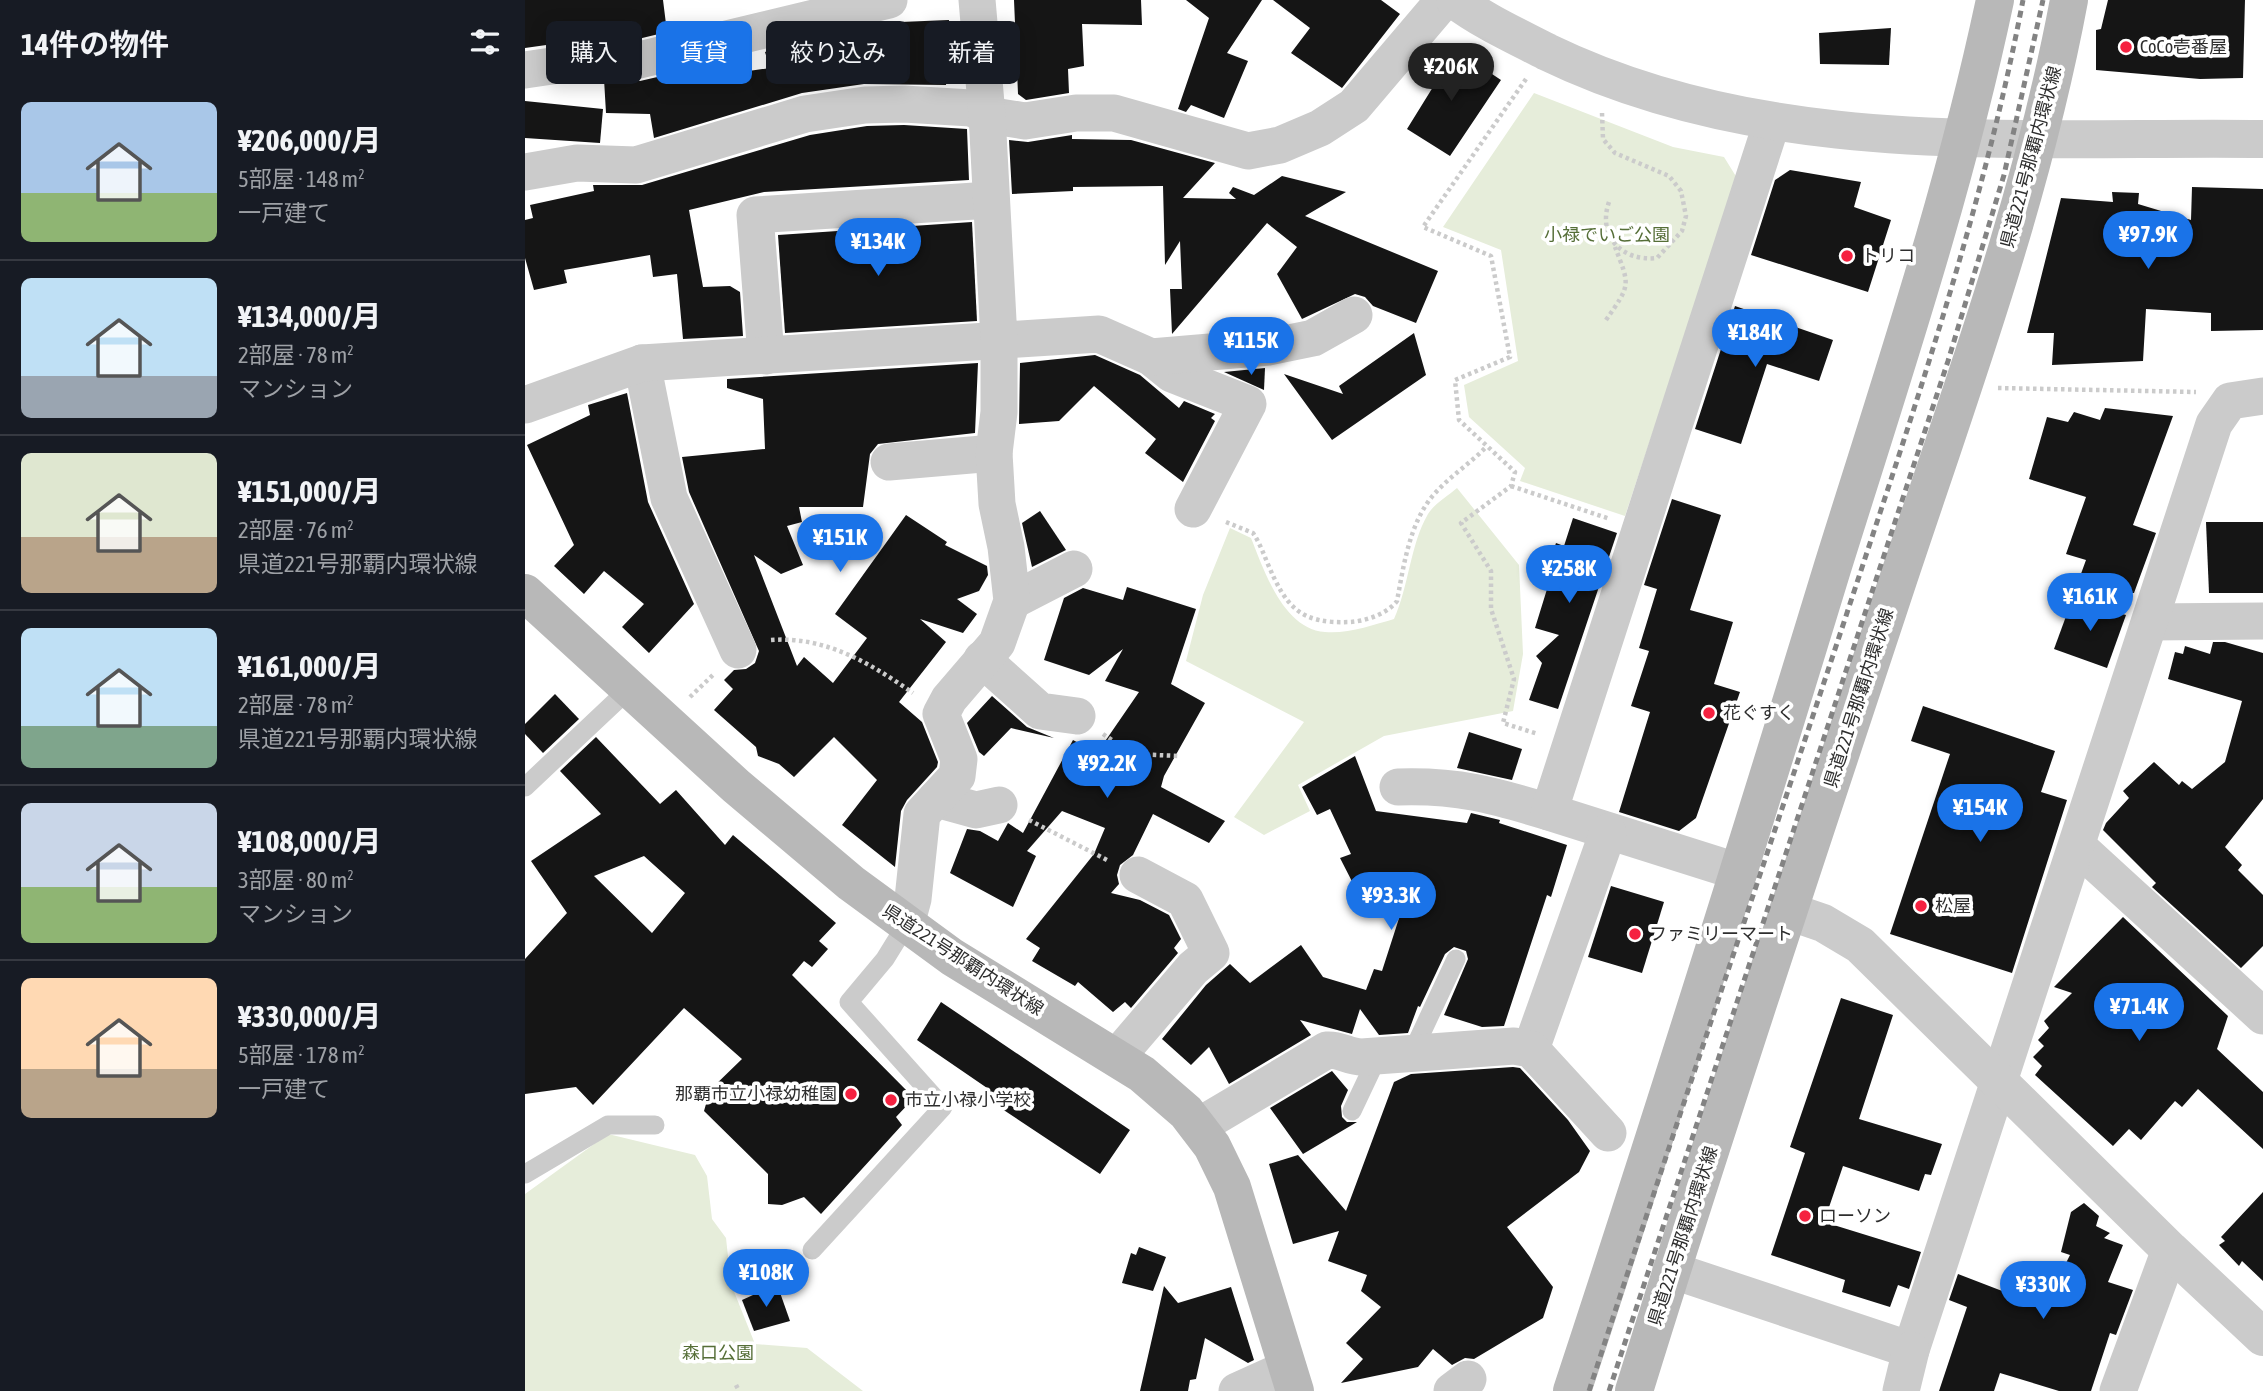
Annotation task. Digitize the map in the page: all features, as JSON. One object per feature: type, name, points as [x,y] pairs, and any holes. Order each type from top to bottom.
[{"type":"main road","points":[[1572,1391],[1646,1172],[1911,319],[1964,137],[1995,0]]},
{"type":"main road","name":"県道221号那覇内環状線","points":[[1634,1391],[1788,911],[1976,347],[2040,137],[2069,0]]},
{"type":"main road","name":"県道221号那覇内環状線","points":[[528,601],[774,820],[906,925],[1116,1058],[1165,1093],[1199,1126],[1231,1187],[1291,1379]]},
{"type":"street","points":[[525,69],[606,58],[635,61],[890,0]]},
{"type":"street","points":[[906,925],[913,899],[922,814],[957,776],[960,759],[941,714],[949,699],[997,643],[1012,601],[1006,547],[997,504],[995,453],[999,412],[999,339],[987,114],[977,0]]},
{"type":"street","points":[[525,172],[577,163],[636,165],[805,114],[865,105],[971,108],[1025,121],[1076,113],[1114,113],[1248,151],[1280,145],[1320,128],[1354,106],[1444,0]]},
{"type":"street","points":[[1455,0],[1521,39],[1611,80],[1684,104],[1772,122],[1888,134],[1964,137],[2263,139]]},
{"type":"street","points":[[1549,812],[1772,122]]},
{"type":"street","points":[[766,356],[755,215],[991,200]]},
{"type":"street","points":[[1151,357],[1269,348],[1313,338],[1354,315]]},
{"type":"street","points":[[525,405],[642,363],[1099,334],[1151,357],[1173,374],[1248,404],[1193,509]]},
{"type":"street","points":[[642,363],[669,498],[738,650]]},
{"type":"street","points":[[1901,1391],[1911,1350],[2214,424],[2246,399]]},
{"type":"street","points":[[889,462],[995,453]]},
{"type":"street","points":[[1012,601],[1075,569]]},
{"type":"street","points":[[2150,622],[2263,621]]},
{"type":"street","points":[[982,659],[1039,711],[1077,716]]},
{"type":"street","points":[[1398,787],[1438,786],[1482,791],[1739,872]]},
{"type":"street","points":[[936,799],[976,810],[999,805]]},
{"type":"street","points":[[1531,1049],[1608,832]]},
{"type":"street","points":[[2077,846],[2263,1016]]},
{"type":"street","points":[[1116,1058],[1193,968],[1211,953],[1185,900],[1137,875]]},
{"type":"street","points":[[1788,911],[1823,923],[1860,945],[2170,1250],[2263,1337]]},
{"type":"street","points":[[1199,1126],[1327,1050],[1337,1049],[1351,1058],[1514,1046],[1531,1049],[1608,1133]]},
{"type":"street","points":[[2119,1391],[2170,1250]]},
{"type":"street","points":[[1671,1269],[1911,1350]]},
{"type":"street","points":[[1237,1391],[1291,1379]]},
{"type":"lane","points":[[525,787],[629,689]]},
{"type":"lane","points":[[812,1250],[943,1107],[849,1002],[885,959],[906,925]]},
{"type":"lane","points":[[1352,1111],[1395,1055],[1456,958]]},
{"type":"lane","points":[[525,1174],[608,1125],[655,1125]]},
{"type":"path","points":[[1503,723],[1514,679],[1491,609],[1491,571],[1461,523],[1511,486],[1515,472],[1459,420],[1455,380],[1510,356],[1491,256],[1423,227],[1527,79]]},
{"type":"path","points":[[1602,113],[1603,139],[1615,153],[1669,176],[1681,191],[1685,216],[1682,231],[1657,258],[1641,260],[1615,246]]},
{"type":"path","points":[[1606,320],[1627,282],[1626,269],[1605,230],[1604,214],[1609,202]]},
{"type":"path","points":[[1998,388],[2210,392],[2246,399]]},
{"type":"path","points":[[1193,509],[1252,533],[1278,586],[1308,620],[1321,623],[1359,621],[1391,610],[1398,601],[1411,537],[1426,506],[1436,491],[1487,446]]},
{"type":"path","points":[[1511,486],[1641,530]]},
{"type":"path","points":[[684,702],[738,650],[771,640],[795,639],[840,649],[894,680],[941,714]]},
{"type":"path","points":[[1077,716],[1132,754],[1180,756]]},
{"type":"path","points":[[999,805],[1137,875]]},
{"type":"path","points":[[736,1385],[739,1391]]},
{"type":"green space","name":"小禄でいご公園","points":[[1534,93],[1673,147],[1724,157],[1737,178],[1625,516],[1520,481],[1525,468],[1469,417],[1464,385],[1518,361],[1501,250],[1443,227]]},
{"type":"green space","points":[[1457,488],[1519,565],[1523,654],[1513,711],[1384,736],[1298,785],[1310,811],[1264,835],[1234,817],[1304,722],[1186,661],[1203,595],[1230,528],[1251,538],[1277,596],[1298,621],[1325,632],[1351,630],[1394,619],[1422,526],[1434,507]]},
{"type":"green space","name":"森口公園","points":[[608,1134],[695,1155],[707,1176],[712,1219],[726,1238],[731,1284],[755,1344],[807,1348],[863,1391],[525,1391],[525,1194]]},
{"type":"building","points":[[525,0],[663,0],[666,21],[656,21],[656,35],[642,38],[642,21],[546,21],[546,45],[525,48]]},
{"type":"building","points":[[1014,0],[1141,0],[1142,25],[1082,24],[1084,66],[1068,69],[1069,93],[1026,100],[1018,94],[1020,21],[1015,21]]},
{"type":"building","points":[[1186,0],[1262,0],[1227,53],[1248,61],[1224,118],[1191,105],[1186,112],[1178,109],[1209,18]]},
{"type":"building","points":[[1273,0],[1381,0],[1400,14],[1342,88],[1291,53],[1310,28]]},
{"type":"building","points":[[2108,0],[2245,0],[2243,78],[2200,79],[2096,70],[2096,30],[2101,29]]},
{"type":"building","points":[[924,21],[924,84],[946,85],[864,84],[910,84],[910,22]]},
{"type":"building","points":[[1891,28],[1889,65],[1820,64],[1819,33]]},
{"type":"building","points":[[1435,51],[1471,76],[1480,66],[1501,80],[1450,156],[1407,129],[1433,87],[1419,76]]},
{"type":"building","points":[[766,69],[766,84],[864,84],[802,93],[654,138],[650,114],[606,113],[604,84],[642,84],[642,81],[656,77],[656,84],[752,84],[752,71]]},
{"type":"building","points":[[525,101],[603,109],[600,143],[525,138]]},
{"type":"building","points":[[904,125],[967,129],[969,180],[764,192],[689,210],[703,287],[730,286],[740,292],[743,336],[683,339],[677,274],[653,277],[650,255],[564,270],[567,283],[534,290],[525,258],[525,220],[533,218],[530,205],[594,191],[593,185],[642,185],[810,135],[867,126]]},
{"type":"building","points":[[1072,135],[1072,139],[1131,140],[1215,163],[1183,198],[1236,199],[1229,193],[1233,187],[1254,195],[1282,176],[1346,192],[1305,216],[1438,271],[1416,323],[1373,306],[1365,297],[1355,294],[1302,319],[1277,274],[1297,247],[1267,223],[1172,334],[1170,289],[1182,289],[1180,241],[1165,265],[1163,186],[1073,187],[1073,191],[1012,194],[1009,140],[1028,142]]},
{"type":"building","points":[[1790,170],[1861,182],[1854,207],[1891,220],[1868,292],[1751,255],[1775,180]]},
{"type":"building","points":[[2192,187],[2263,189],[2263,330],[2211,331],[2211,313],[2146,309],[2143,361],[2052,365],[2054,333],[2027,333],[2061,198],[2113,202],[2112,192],[2139,193],[2138,204],[2191,220]]},
{"type":"building","points":[[972,222],[977,321],[785,333],[778,235]]},
{"type":"building","points":[[1735,306],[1833,340],[1819,381],[1767,364],[1741,444],[1695,429]]},
{"type":"building","points":[[1414,333],[1426,375],[1332,440],[1284,374],[1343,394],[1339,386]]},
{"type":"building","points":[[1095,355],[1140,375],[1179,408],[1184,401],[1215,414],[1211,418],[1215,421],[1183,482],[1145,453],[1156,439],[1094,386],[1059,421],[1019,424],[1020,363]]},
{"type":"building","points":[[978,363],[975,433],[878,444],[870,454],[863,507],[799,507],[802,522],[787,526],[803,565],[781,574],[754,555],[797,666],[804,657],[833,683],[867,638],[835,614],[906,515],[947,542],[945,545],[987,566],[988,575],[979,591],[957,599],[977,614],[963,633],[920,619],[946,642],[899,702],[922,722],[938,762],[937,767],[907,800],[901,811],[895,867],[842,825],[877,780],[834,737],[794,777],[779,764],[758,756],[756,747],[714,710],[733,689],[724,680],[734,670],[746,669],[755,663],[759,651],[689,492],[682,457],[765,449],[763,399],[727,388],[727,379]]},
{"type":"building","points":[[1265,368],[1264,390],[1224,372]]},
{"type":"building","points":[[627,393],[648,502],[694,604],[649,653],[622,627],[644,604],[604,571],[584,594],[554,566],[574,545],[527,445],[590,415],[588,405]]},
{"type":"building","points":[[2105,408],[2173,416],[2133,525],[2156,533],[2134,593],[2074,593],[2086,560],[2066,554],[2086,497],[2029,479],[2047,417],[2068,422],[2074,412],[2100,420]]},
{"type":"building","points":[[1672,499],[1721,515],[1690,610],[1733,622],[1714,684],[1740,692],[1696,818],[1679,831],[1619,812],[1650,712],[1631,706],[1649,651],[1639,648],[1657,589],[1644,585]]},
{"type":"building","points":[[1040,511],[1066,550],[1032,567],[1022,523]]},
{"type":"building","points":[[1573,518],[1617,533],[1558,709],[1529,700],[1542,663],[1536,656],[1559,635],[1535,628],[1552,573],[1546,572],[1556,543],[1564,546]]},
{"type":"building","points":[[2206,522],[2263,522],[2263,593],[2209,593]]},
{"type":"building","points":[[1127,587],[1196,609],[1171,684],[1205,703],[1164,776],[1161,787],[1225,821],[1209,843],[1153,814],[1133,855],[1120,865],[1117,875],[1119,884],[1111,893],[1140,900],[1169,915],[1181,939],[1174,948],[1178,953],[1131,1008],[1125,1002],[1113,1012],[1078,982],[1075,986],[1032,961],[1040,948],[1026,939],[1094,854],[1105,828],[1062,811],[1027,851],[1036,856],[1013,907],[950,873],[967,829],[980,831],[998,841],[1008,823],[1023,833],[1073,740],[1097,753],[1139,692],[1105,681],[1123,649],[1089,675],[1044,660],[1064,598],[1083,588],[1123,600]]},
{"type":"building","points":[[2072,600],[2126,615],[2107,668],[2054,649]]},
{"type":"building","points":[[2213,642],[2225,642],[2263,653],[2263,799],[2225,847],[2242,865],[2238,870],[2263,895],[2263,946],[2241,968],[2152,887],[2156,883],[2103,830],[2129,798],[2123,791],[2154,762],[2179,785],[2182,781],[2192,789],[2225,762],[2242,701],[2168,679],[2175,652],[2183,654],[2185,646],[2210,654]]},
{"type":"building","points":[[555,694],[579,719],[543,753],[525,734],[525,724]]},
{"type":"building","points":[[992,696],[1027,727],[1054,738],[1011,728],[984,756],[979,752],[967,723]]},
{"type":"building","points":[[1923,706],[2055,751],[2041,792],[2067,800],[2012,973],[1890,934],[1950,754],[1911,741]]},
{"type":"building","points":[[1469,732],[1522,749],[1512,780],[1457,768]]},
{"type":"building","points":[[596,737],[660,804],[676,790],[725,845],[733,835],[836,923],[819,941],[828,949],[812,967],[804,961],[792,975],[914,1098],[896,1117],[902,1125],[821,1214],[804,1197],[782,1205],[768,1204],[768,1174],[704,1111],[710,1090],[742,1059],[684,1008],[593,1105],[576,1087],[525,1094],[525,959],[567,913],[531,861],[601,814],[560,771]],"holes":[[[644,856],[685,893],[652,933],[594,876]]]},
{"type":"building","points":[[1355,756],[1376,811],[1467,823],[1471,813],[1500,820],[1499,823],[1567,845],[1551,897],[1547,895],[1504,1026],[1482,1027],[1444,1015],[1468,959],[1466,951],[1454,947],[1445,954],[1420,1007],[1418,1006],[1408,1033],[1379,1035],[1360,1009],[1352,1034],[1300,1020],[1311,1035],[1229,1084],[1209,1047],[1191,1065],[1162,1039],[1206,985],[1230,964],[1250,983],[1301,945],[1323,977],[1366,990],[1374,969],[1382,971],[1402,909],[1361,899],[1340,858],[1351,854],[1330,809],[1317,815],[1302,787]]},
{"type":"building","points":[[1611,886],[1664,902],[1642,973],[1588,957]]},
{"type":"building","points":[[2123,917],[2228,1016],[2217,1049],[2263,1092],[2263,1149],[2198,1089],[2182,1107],[2175,1101],[2141,1140],[2129,1129],[2113,1146],[2035,1075],[2042,1066],[2033,1057],[2044,1046],[2038,1040],[2049,1028],[2044,1021],[2072,993],[2054,987]]},
{"type":"building","points":[[1841,998],[1893,1015],[1859,1119],[1942,1144],[1931,1175],[1925,1174],[1919,1191],[1843,1166],[1824,1222],[1921,1252],[1909,1289],[1898,1285],[1890,1307],[1842,1292],[1845,1280],[1771,1255],[1805,1153],[1790,1147]]},
{"type":"building","points":[[941,1002],[1130,1130],[1100,1174],[984,1097],[990,1090],[917,1040]]},
{"type":"building","points":[[1520,1068],[1568,1120],[1590,1151],[1579,1172],[1507,1227],[1553,1287],[1543,1318],[1474,1359],[1465,1358],[1452,1365],[1433,1349],[1418,1367],[1341,1383],[1363,1359],[1346,1343],[1381,1307],[1361,1291],[1367,1275],[1328,1261],[1339,1231],[1293,1244],[1269,1164],[1298,1155],[1346,1211],[1394,1082],[1411,1074]]},
{"type":"building","points":[[1332,1071],[1348,1090],[1341,1106],[1342,1117],[1347,1122],[1357,1122],[1303,1154],[1270,1108]]},
{"type":"building","points":[[2263,1192],[2263,1281],[2242,1261],[2239,1266],[2219,1245],[2225,1241],[2221,1237]]},
{"type":"building","points":[[2084,1203],[2099,1216],[2096,1226],[2110,1233],[2104,1238],[2123,1245],[2108,1282],[2133,1290],[2116,1335],[2110,1333],[2091,1391],[2059,1391],[2000,1373],[1994,1391],[1939,1391],[1967,1307],[1949,1300],[1958,1274],[2044,1307],[2070,1255],[2061,1252],[2071,1212]]},
{"type":"building","points":[[1139,1247],[1166,1257],[1153,1291],[1122,1283],[1131,1253],[1136,1255]]},
{"type":"building","points":[[777,1284],[790,1321],[754,1331],[742,1300]]},
{"type":"building","points":[[1164,1286],[1178,1303],[1231,1287],[1254,1360],[1248,1363],[1205,1338],[1196,1379],[1190,1380],[1188,1391],[1140,1391]]},
{"type":"railway","points":[[1589,1391],[1920,389],[1988,157],[2023,0]]},
{"type":"railway","points":[[1609,1391],[1948,361],[2004,175],[2043,0]]},
{"type":"place","name":"CoCo壱番屋","points":[[2126,47]]},
{"type":"place","name":"トリコ","points":[[1847,256]]},
{"type":"place","name":"花ぐすく","points":[[1709,713]]},
{"type":"place","name":"松屋","points":[[1921,906]]},
{"type":"place","name":"ファミリーマート","points":[[1635,934]]},
{"type":"place","name":"那覇市立小禄幼稚園","points":[[851,1094]]},
{"type":"place","name":"市立小禄小学校","points":[[891,1100]]},
{"type":"place","name":"ローソン","points":[[1805,1216]]}]
